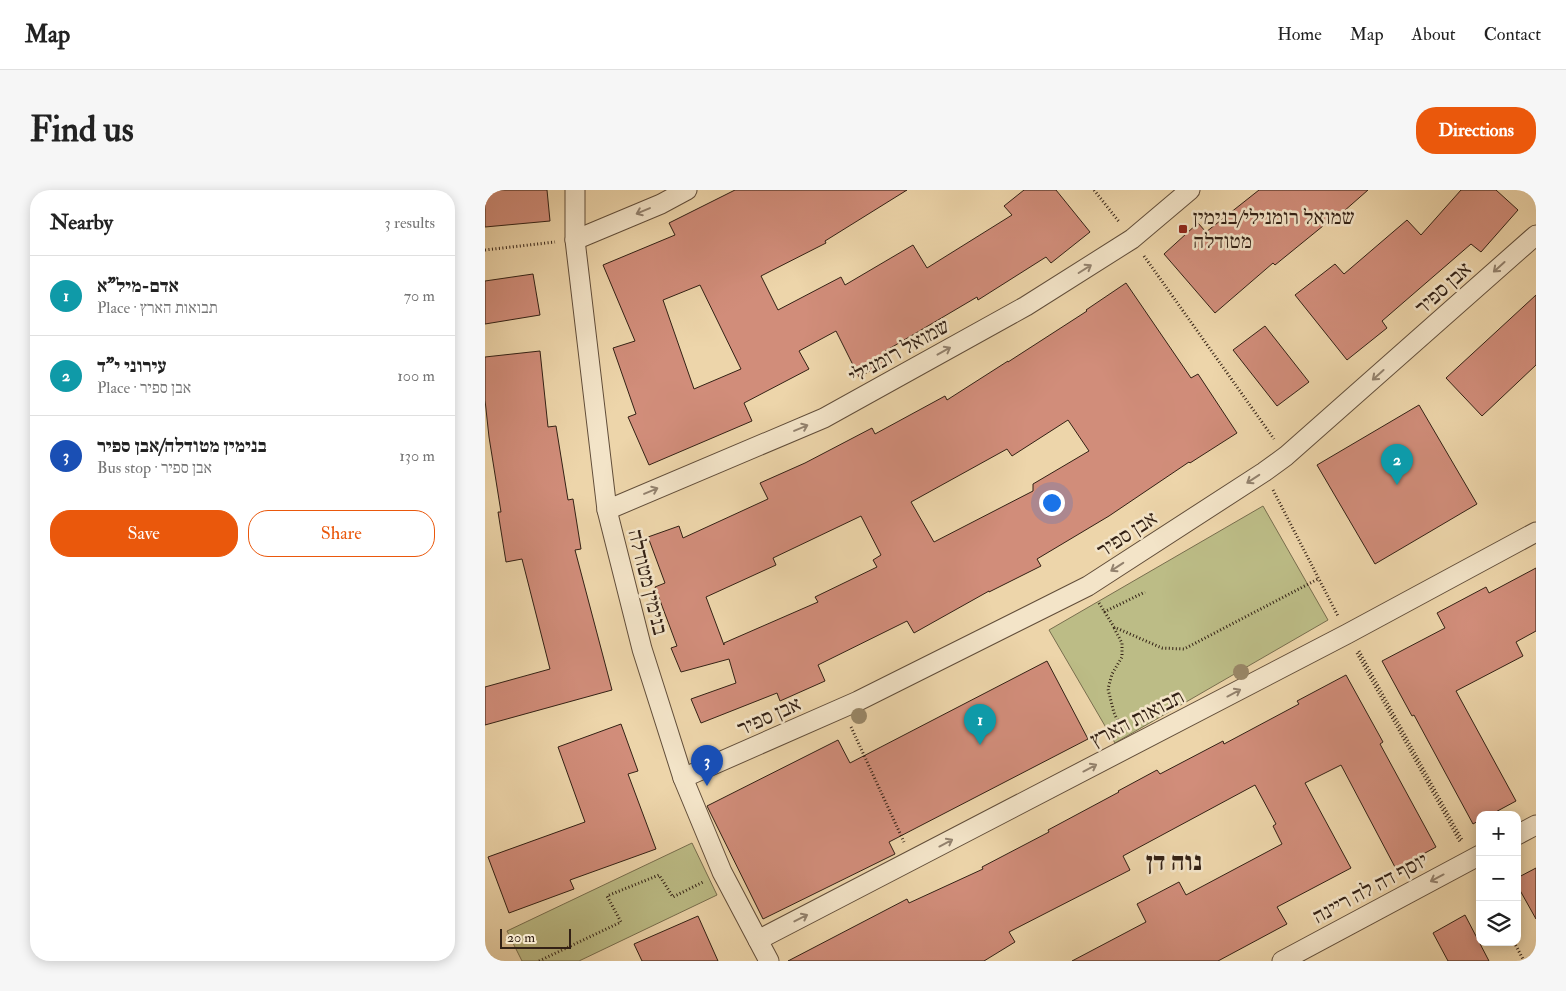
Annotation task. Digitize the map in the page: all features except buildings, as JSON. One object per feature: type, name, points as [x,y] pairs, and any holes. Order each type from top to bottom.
[{"type":"street","name":"בנימין מטודלה","points":[[575,190],[575,240],[607,510],[642,649],[683,778],[722,872],[769,961]]},
{"type":"street","points":[[575,240],[661,204],[687,190]]},
{"type":"street","name":"שמואל רומנילי","points":[[607,510],[824,418],[1026,306],[1132,239],[1190,190]]},
{"type":"street","name":"אבן ספיר","points":[[683,778],[843,708],[1088,586],[1286,456],[1536,235]]},
{"type":"street","name":"תבואות הארץ","points":[[758,940],[1347,634],[1536,532]]},
{"type":"street","points":[[1521,833],[1536,825]]},
{"type":"street","name":"יוסף דה לה ריינה","points":[[1282,961],[1475,857]]},
{"type":"path","points":[[1094,190],[1132,239],[1286,456]]},
{"type":"path","points":[[485,250],[575,240]]},
{"type":"path","points":[[1264,472],[1347,634],[1475,857]]},
{"type":"path","points":[[1114,627],[1162,648],[1184,649],[1319,579]]},
{"type":"path","points":[[1131,746],[1114,713],[1108,689],[1122,657],[1122,643],[1104,612],[1145,592]]},
{"type":"path","points":[[843,708],[913,860]]},
{"type":"path","points":[[539,961],[621,922],[607,896],[659,875],[673,897],[722,872]]},
{"type":"path","points":[[1516,946],[1524,961]]},
{"type":"green space","points":[[1263,506],[1328,620],[1115,743],[1049,630]]},
{"type":"green space","points":[[692,843],[717,895],[579,961],[522,961],[507,931]]},
{"type":"place","name":"שמואל רומנילי/בנימין מטודלה","points":[[1183,229]]},
{"type":"place","name":"עירוני י\"ד","points":[[1397,485]]},
{"type":"place","name":"אדם-מיל\"א","points":[[980,745]]},
{"type":"place","name":"בנימין מטודלה/אבן ספיר","points":[[707,786]]},
{"type":"district","name":"נוה דן","points":[[1174,861]]}]
